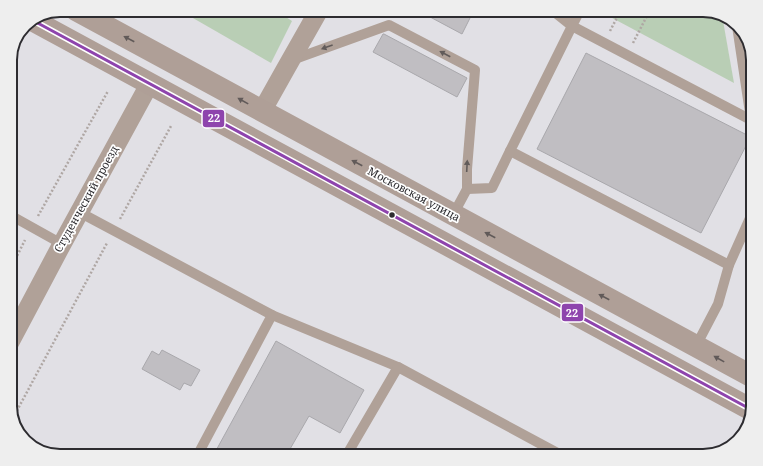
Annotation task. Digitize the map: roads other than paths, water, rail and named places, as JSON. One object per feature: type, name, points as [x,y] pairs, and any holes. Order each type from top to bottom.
[{"type":"main road","name":"Московская улица","points":[[89,17],[746,373]]},
{"type":"main road","points":[[38,23],[746,407]]},
{"type":"main road","name":"Студенческий проезд","points":[[150,83],[163,57]]},
{"type":"street","points":[[262,111],[315,17]]},
{"type":"street","name":"Студенческий проезд","points":[[17,329],[150,83]]},
{"type":"lane","points":[[561,17],[572,26],[746,117]]},
{"type":"lane","points":[[468,189],[492,188],[576,17]]},
{"type":"lane","points":[[290,60],[389,25],[475,70],[467,169],[468,189],[453,215]]},
{"type":"lane","points":[[739,37],[746,82]]},
{"type":"lane","points":[[510,151],[729,265]]},
{"type":"lane","points":[[79,212],[272,315],[398,367],[549,449]]},
{"type":"lane","points":[[17,218],[62,244]]},
{"type":"lane","points":[[696,346],[718,304],[729,265],[746,227]]},
{"type":"lane","points":[[201,449],[272,315]]},
{"type":"lane","points":[[350,449],[398,367]]}]
